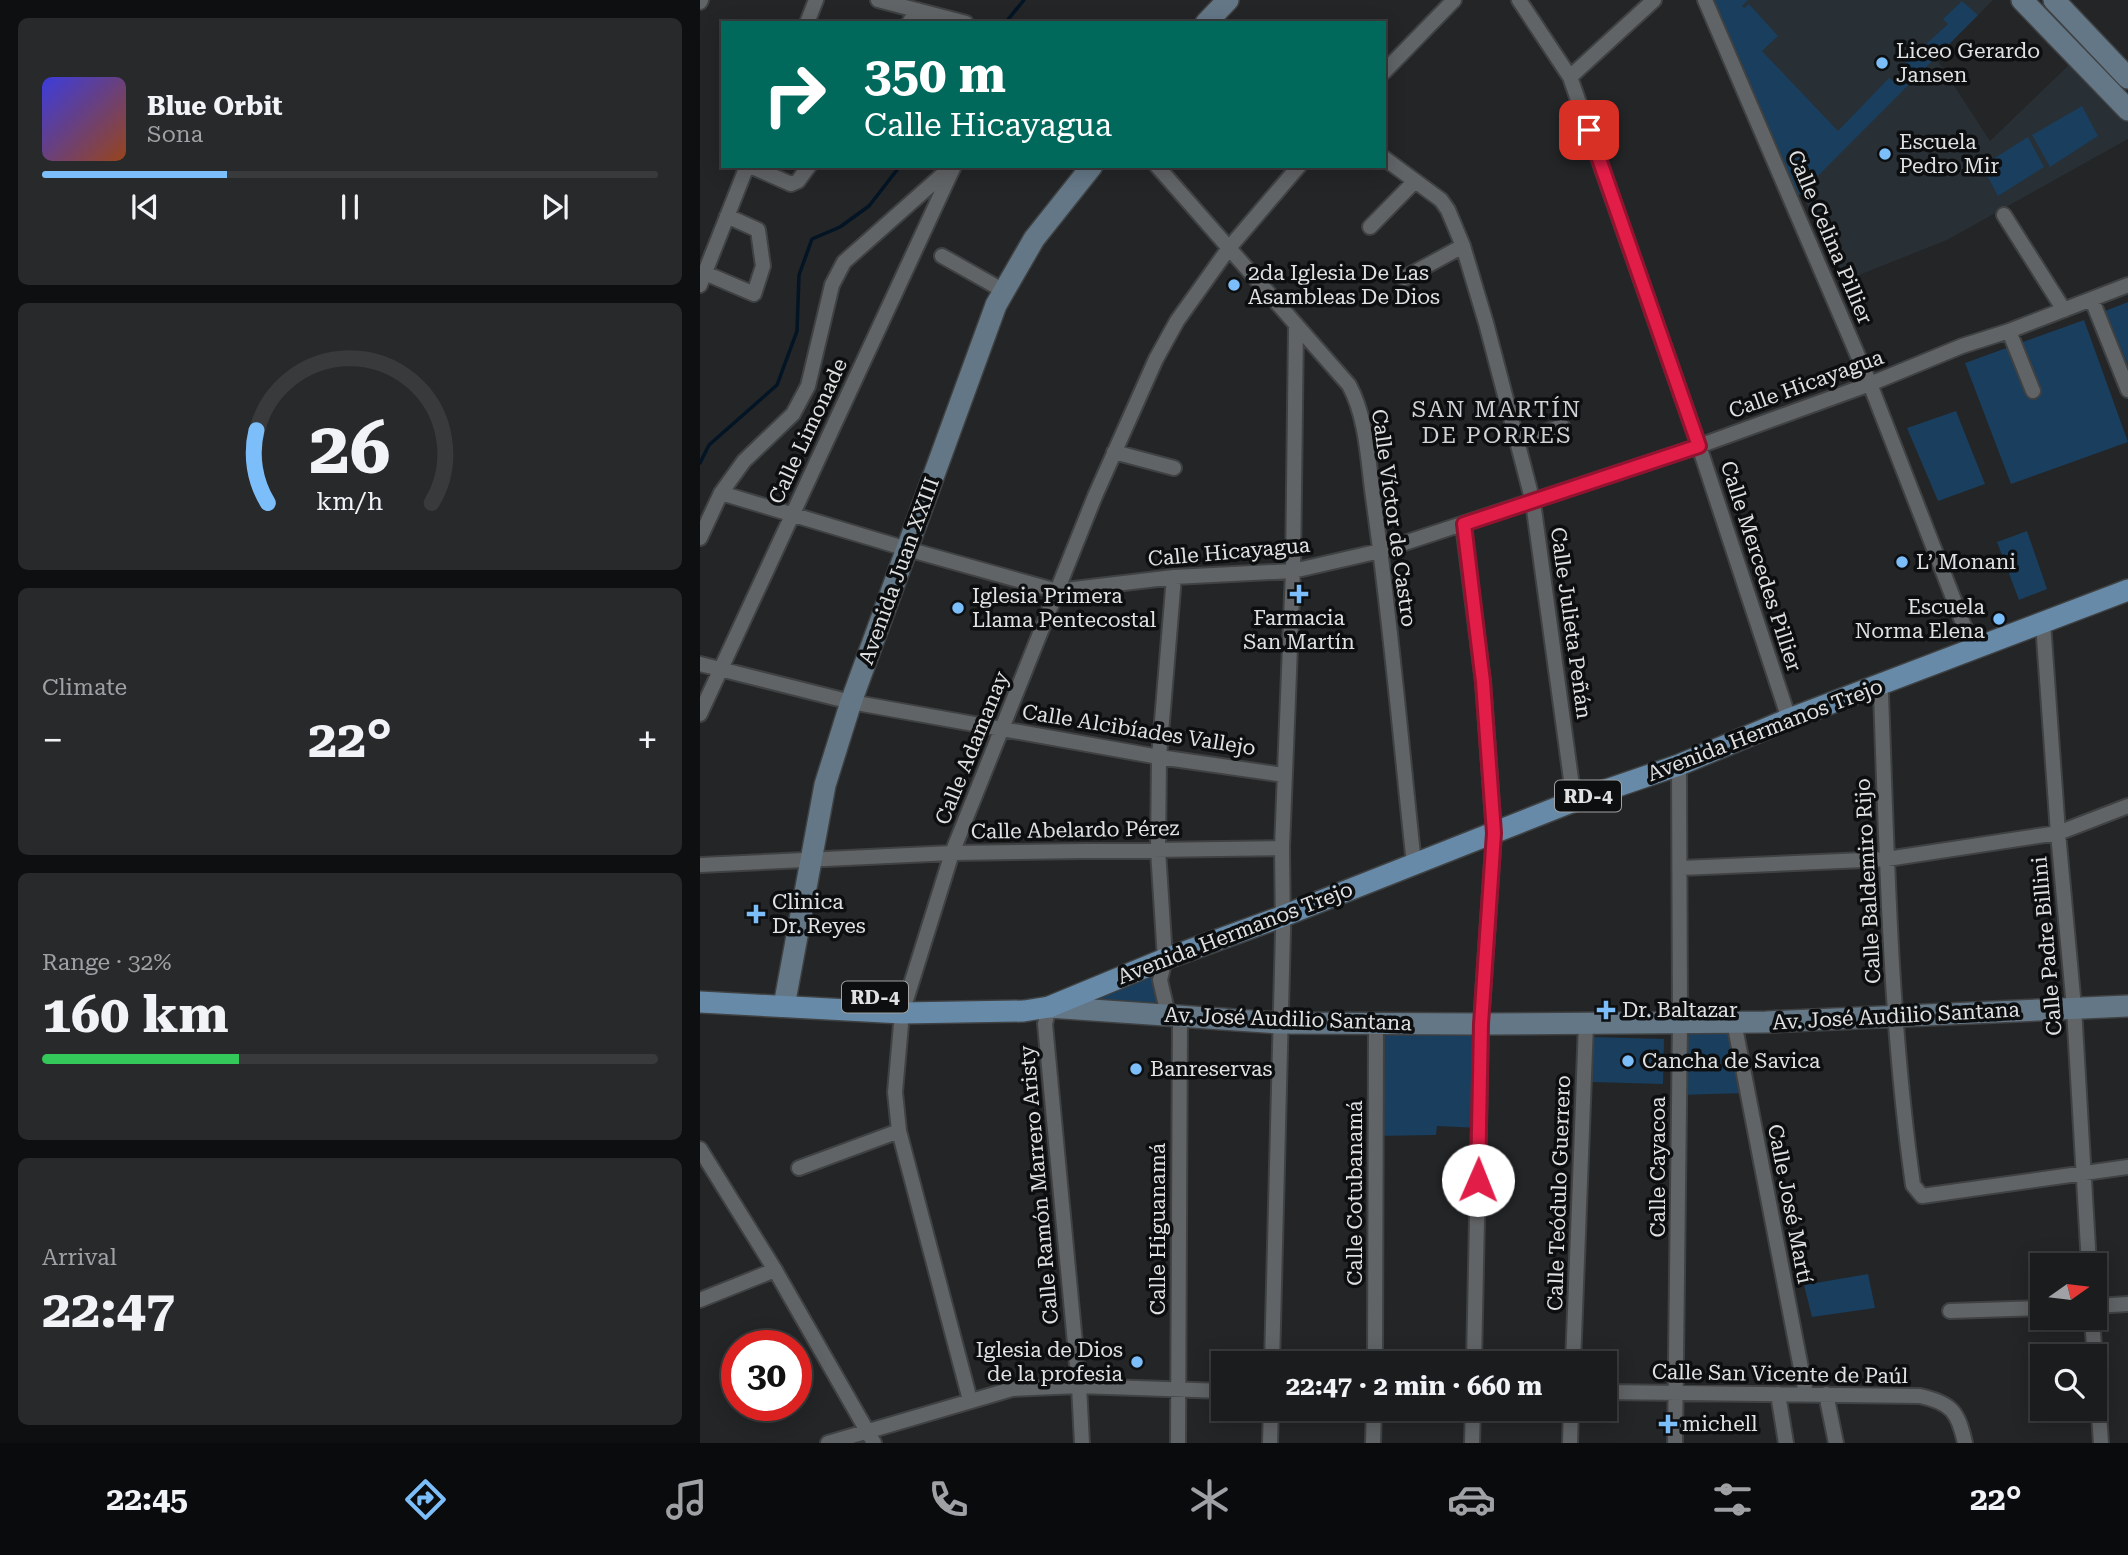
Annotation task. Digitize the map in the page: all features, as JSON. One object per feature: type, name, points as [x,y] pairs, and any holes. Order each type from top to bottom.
[{"type":"main road","points":[[1208,21],[1228,0]]},
{"type":"main road","points":[[2022,0],[2128,110]]},
{"type":"main road","points":[[2067,5],[2128,78]]},
{"type":"main road","name":"Avenida Juan XXIII","points":[[784,1000],[825,785],[851,702],[996,305],[1034,239],[1090,168]]},
{"type":"main road","name":"Avenida Hermanos Trejo","points":[[1049,1007],[1165,959],[1283,916],[1574,801],[1679,765],[1789,719],[2128,590]]},
{"type":"main road","name":"RD-4","points":[[700,989],[784,1000]]},
{"type":"main road","name":"RD-4","points":[[700,1002],[784,1000],[905,1006],[1020,1003],[1049,1007]]},
{"type":"main road","name":"Av. José Audilio Santana","points":[[1049,1007],[1279,1023],[1586,1024],[1734,1022],[2128,1006]]},
{"type":"street","points":[[808,21],[816,0]]},
{"type":"street","points":[[878,0],[958,21]]},
{"type":"street","points":[[1386,70],[1454,0]]},
{"type":"street","name":"Calle Mercedes Pillier","points":[[1519,0],[1570,77],[1699,446],[1789,719]]},
{"type":"street","points":[[1570,77],[1654,0]]},
{"type":"street","name":"Calle Celina Pillier","points":[[1704,0],[1870,384],[1973,649]]},
{"type":"street","points":[[910,21],[917,10]]},
{"type":"street","name":"Calle Julieta Peñán","points":[[1386,159],[1440,200],[1448,210],[1463,246],[1486,323],[1533,502],[1574,801]]},
{"type":"street","points":[[727,216],[758,230],[763,266],[754,294],[702,279],[727,216],[748,168]]},
{"type":"street","points":[[754,168],[792,184],[798,181],[808,168]]},
{"type":"street","points":[[700,538],[721,493],[744,461],[793,414],[808,386],[832,285],[844,262],[951,168]]},
{"type":"street","name":"Calle Limonade","points":[[700,714],[952,168]]},
{"type":"street","name":"Calle Víctor de Castro","points":[[1159,168],[1349,385],[1356,400],[1362,422],[1380,551],[1414,864]]},
{"type":"street","name":"Calle Adamanay","points":[[970,1400],[899,1131],[895,1092],[905,1006],[952,853],[1114,452],[1156,359],[1177,321],[1228,248],[1296,168]]},
{"type":"street","points":[[1370,227],[1415,181]]},
{"type":"street","points":[[2004,215],[2064,310]]},
{"type":"street","points":[[1404,278],[1463,246]]},
{"type":"street","points":[[942,256],[1004,290]]},
{"type":"street","name":"Calle Hicayagua","points":[[721,493],[1057,591],[1174,578],[1293,571],[1380,551],[1699,446],[2128,285]]},
{"type":"street","points":[[2092,300],[2128,390]]},
{"type":"street","points":[[1272,1351],[1283,916],[1282,849],[1293,571],[1296,326]]},
{"type":"street","points":[[2009,331],[2033,391]]},
{"type":"street","points":[[1517,442],[1562,426]]},
{"type":"street","points":[[1114,452],[1174,468]]},
{"type":"street","points":[[1464,524],[1483,682],[1494,833],[1481,1024],[1474,1351]]},
{"type":"street","name":"Calle Higuanamá","points":[[1174,578],[1160,757],[1158,850],[1165,959],[1160,980],[1174,1015],[1178,1443]]},
{"type":"street","name":"Calle Padre Billini","points":[[2043,623],[2074,1008],[2088,1253]]},
{"type":"street","name":"Calle Alcibíades Vallejo","points":[[700,664],[851,702],[1160,757],[1284,775]]},
{"type":"street","name":"Calle Baldemiro Rijo","points":[[1878,686],[1881,694],[1896,1016],[1905,1128],[1913,1185],[1922,1196],[2083,1174]]},
{"type":"street","name":"Calle Cayacoa","points":[[1675,1443],[1681,868],[1679,765]]},
{"type":"street","points":[[1681,868],[1887,859],[2058,833],[2128,806]]},
{"type":"street","name":"Calle Abelardo Pérez","points":[[700,865],[952,853],[1282,849]]},
{"type":"street","name":"Calle Ramón Marrero Aristy","points":[[1049,1007],[1045,1024],[1082,1443]]},
{"type":"street","name":"Calle José Martí","points":[[1734,1022],[1806,1394]]},
{"type":"street","name":"Calle Cotubanamá","points":[[1375,1351],[1376,1024]]},
{"type":"street","name":"Calle Teódulo Guerrero","points":[[1573,1351],[1586,1024]]},
{"type":"street","points":[[799,1168],[899,1131]]},
{"type":"street","points":[[700,1149],[775,1270],[870,1437]]},
{"type":"street","points":[[2083,1174],[2128,1167]]},
{"type":"street","points":[[700,1300],[775,1270]]},
{"type":"street","points":[[2107,1305],[2128,1304]]},
{"type":"street","points":[[1950,1311],[2030,1308]]},
{"type":"street","points":[[2093,1330],[2101,1443]]},
{"type":"street","points":[[828,1443],[870,1437],[970,1400],[1012,1389],[1079,1386],[1211,1391]]},
{"type":"street","name":"Calle San Vicente de Paúl","points":[[1617,1392],[1920,1396],[1940,1400],[1952,1409],[1961,1425],[1965,1443]]},
{"type":"street","points":[[1778,1394],[1787,1443]]},
{"type":"street","points":[[1826,1394],[1836,1443]]},
{"type":"street","points":[[1270,1443],[1271,1421]]},
{"type":"street","points":[[1373,1443],[1374,1421]]},
{"type":"street","points":[[1472,1443],[1473,1421]]},
{"type":"street","points":[[1570,1443],[1571,1421]]},
{"type":"shaded area","points":[[1710,0],[1993,0],[1936,58],[1990,141],[2072,62],[2128,118],[2128,139],[1947,240],[1844,281],[1817,222],[1821,218],[1817,210],[1809,208],[1801,193],[1796,198]]},
{"type":"shaded area","points":[[1710,0],[1748,0],[1742,6],[1744,8],[1749,4],[1778,36],[1762,51],[1838,131],[1889,78],[1896,83],[1906,74],[1901,67],[1948,24],[1943,19],[1962,1],[1978,15],[1796,198]]},
{"type":"shaded area","points":[[2082,106],[2098,136],[2050,167],[2032,135]]},
{"type":"shaded area","points":[[2028,137],[2044,167],[1998,196],[1982,166]]},
{"type":"shaded area","points":[[2128,302],[2128,365],[2105,311]]},
{"type":"shaded area","points":[[2084,320],[2128,442],[2011,484],[1965,363]]},
{"type":"shaded area","points":[[1956,411],[1985,484],[1938,501],[1907,428]]},
{"type":"shaded area","points":[[2027,531],[2047,589],[2019,600],[1997,542]]},
{"type":"shaded area","points":[[1165,959],[1168,1015],[1049,1007]]},
{"type":"shaded area","points":[[1680,1021],[1734,1022],[1747,1093],[1679,1095]]},
{"type":"shaded area","points":[[1376,1024],[1481,1024],[1479,1128],[1437,1126],[1436,1135],[1376,1136]]},
{"type":"shaded area","name":"Cancha de Savica","points":[[1593,1037],[1664,1039],[1663,1084],[1590,1082]]},
{"type":"shaded area","points":[[1868,1274],[1875,1308],[1812,1317],[1804,1285]]},
{"type":"waterway","points":[[1007,21],[1024,0]]},
{"type":"waterway","points":[[700,463],[709,445],[777,385],[797,331],[799,275],[812,239],[840,227],[869,206],[898,168]]},
{"type":"place","name":"Liceo Gerardo Jansen","points":[[1882,63]]},
{"type":"place","name":"Escuela Pedro Mir","points":[[1885,154]]},
{"type":"place","name":"2da Iglesia De Las Asambleas De Dios","points":[[1234,285]]},
{"type":"place","name":"L’ Monani","points":[[1902,562]]},
{"type":"place","name":"Farmacia San Martín","points":[[1299,594]]},
{"type":"place","name":"Iglesia Primera Llama Pentecostal","points":[[958,608]]},
{"type":"place","name":"Escuela Norma Elena","points":[[1999,619]]},
{"type":"place","name":"Clinica Dr. Reyes","points":[[756,914]]},
{"type":"place","name":"Dr. Baltazar","points":[[1606,1010]]},
{"type":"place","name":"Cancha de Savica","points":[[1628,1061]]},
{"type":"place","name":"Banreservas","points":[[1136,1069]]},
{"type":"place","name":"Iglesia de Dios de la profesia","points":[[1137,1362]]},
{"type":"place","name":"michell","points":[[1668,1424]]},
{"type":"district","name":"SAN MARTÍN DE PORRES","points":[[1497,422]]},
{"type":"route","points":[[1478,1180],[1481,1024],[1494,833],[1483,682],[1464,524],[1699,446],[1589,130]]}]
